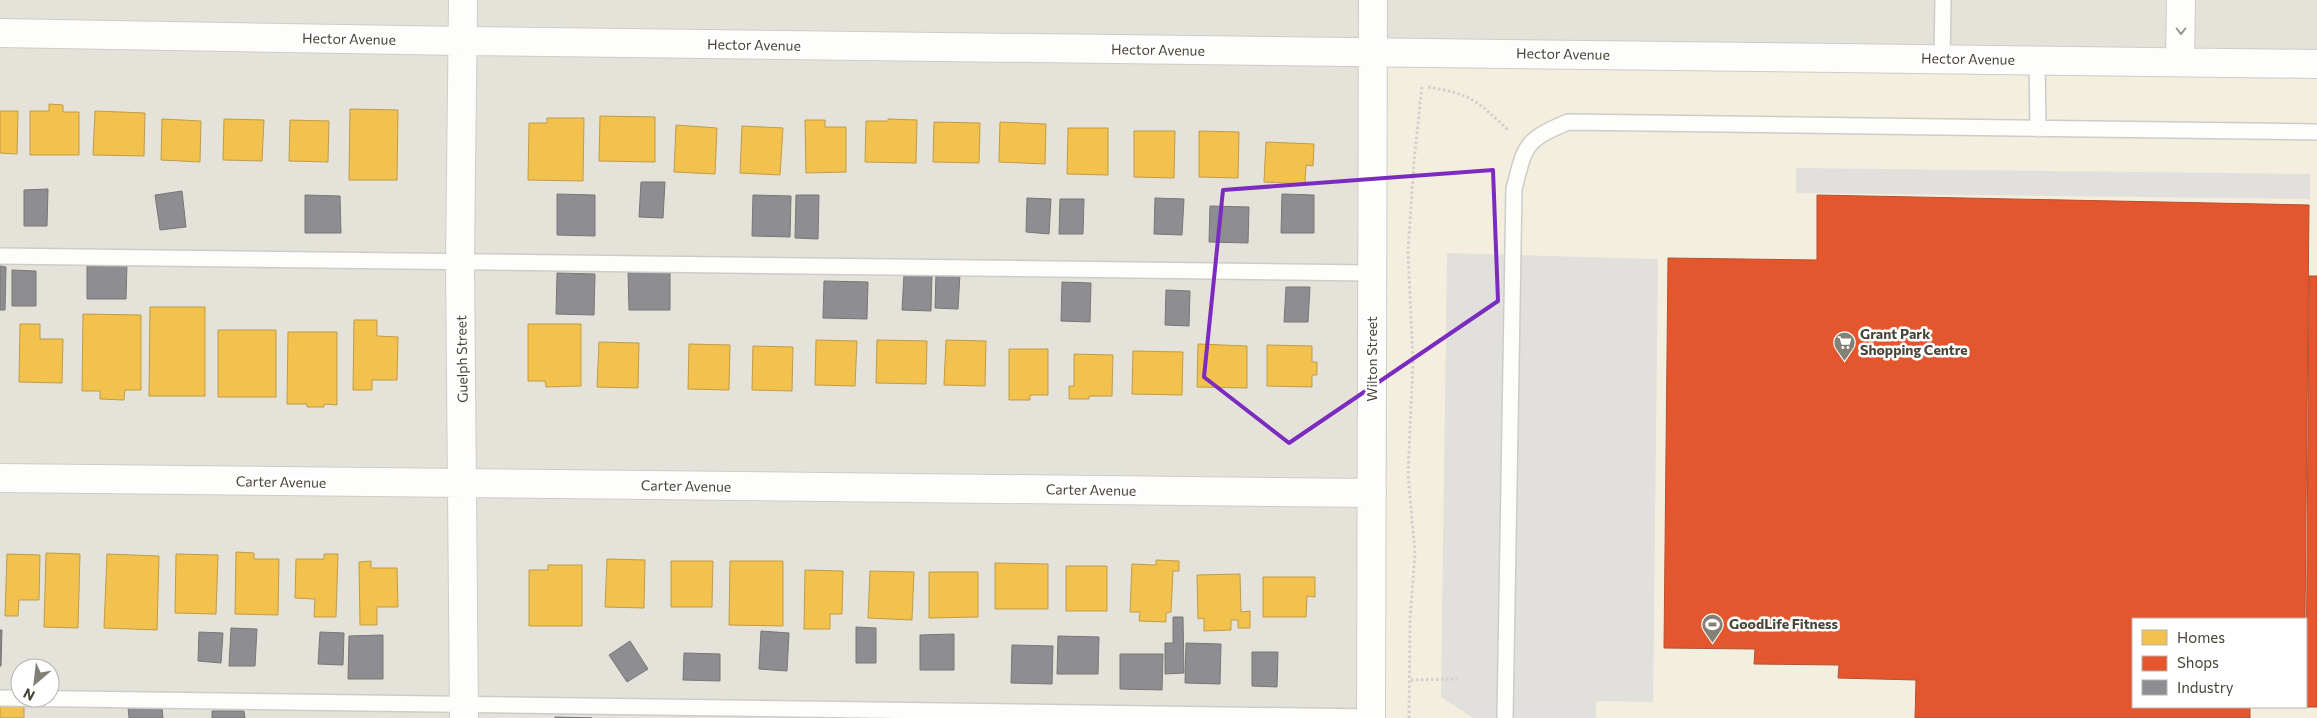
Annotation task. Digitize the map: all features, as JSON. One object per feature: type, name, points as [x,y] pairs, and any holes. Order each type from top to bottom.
[{"type":"street","name":"Guelph Street","points":[[463,0],[460,262],[464,712]]},
{"type":"street","name":"Wilton Street","points":[[1371,718],[1373,0]]},
{"type":"street","points":[[2180,62],[2181,0]]},
{"type":"street","name":"Hector Avenue","points":[[0,34],[2317,64]]},
{"type":"street","name":"Carter Avenue","points":[[0,478],[1372,493]]},
{"type":"lane","points":[[1942,59],[1943,0]]},
{"type":"lane","points":[[2037,61],[2038,129]]},
{"type":"lane","points":[[1505,718],[1514,189],[1523,152],[1541,133],[1568,122],[2317,132]]},
{"type":"lane","points":[[0,256],[1371,273]]},
{"type":"lane","points":[[0,698],[464,712],[1371,718]]},
{"type":"path","points":[[1409,718],[1411,680],[1410,619],[1415,553],[1408,474],[1413,362],[1408,252],[1421,86],[1457,92],[1478,102],[1527,148]]},
{"type":"path","points":[[1411,680],[1457,680]]},
{"type":"highlighted area","points":[[1493,170],[1498,301],[1289,443],[1204,377],[1223,190]]},
{"type":"shaded area","points":[[0,0],[2317,0],[2317,64],[1371,718],[0,718]]},
{"type":"shaded area","name":"Grant Park Shopping Centre","points":[[1374,53],[2317,64],[2317,718],[1371,718]]},
{"type":"shaded area","points":[[1796,168],[2310,174],[2310,199],[1796,193]]},
{"type":"shaded area","points":[[1447,253],[1658,259],[1653,702],[1596,701],[1596,718],[1473,718],[1441,697]]},
{"type":"building: Homes","points":[[49,104],[63,105],[63,112],[79,112],[79,155],[30,155],[30,111],[49,111]]},
{"type":"building: Homes","points":[[350,109],[398,110],[397,180],[349,180]]},
{"type":"building: Homes","points":[[0,111],[18,111],[17,154],[0,153]]},
{"type":"building: Homes","points":[[95,111],[145,113],[144,156],[93,155]]},
{"type":"building: Homes","points":[[600,116],[655,117],[655,162],[599,161]]},
{"type":"building: Homes","points":[[547,118],[584,118],[583,181],[528,180],[529,123],[547,123]]},
{"type":"building: Homes","points":[[162,119],[201,121],[200,162],[161,160]]},
{"type":"building: Homes","points":[[224,119],[264,120],[262,161],[223,160]]},
{"type":"building: Homes","points":[[888,119],[917,120],[916,163],[865,162],[866,121],[888,121]]},
{"type":"building: Homes","points":[[290,120],[329,121],[328,162],[289,161]]},
{"type":"building: Homes","points":[[805,120],[825,120],[825,127],[846,127],[846,172],[806,173]]},
{"type":"building: Homes","points":[[934,122],[980,123],[979,163],[933,162]]},
{"type":"building: Homes","points":[[1000,122],[1046,124],[1045,164],[999,162]]},
{"type":"building: Homes","points":[[676,125],[717,128],[715,174],[674,172]]},
{"type":"building: Homes","points":[[742,126],[783,128],[780,175],[740,173]]},
{"type":"building: Homes","points":[[1068,128],[1108,128],[1108,175],[1067,174]]},
{"type":"building: Homes","points":[[1134,131],[1175,131],[1174,178],[1134,177]]},
{"type":"building: Homes","points":[[1199,131],[1239,132],[1238,178],[1199,177]]},
{"type":"building: Homes","points":[[1266,142],[1314,144],[1313,166],[1306,165],[1305,184],[1264,182]]},
{"type":"building: Homes","points":[[150,307],[205,307],[205,396],[149,396]]},
{"type":"building: Homes","points":[[83,314],[141,315],[141,390],[125,390],[124,400],[100,399],[100,391],[82,391]]},
{"type":"building: Homes","points":[[354,320],[377,320],[377,336],[398,337],[397,380],[372,380],[372,390],[353,390]]},
{"type":"building: Homes","points":[[20,324],[40,324],[40,339],[63,339],[62,383],[19,382]]},
{"type":"building: Homes","points":[[528,324],[581,324],[581,386],[546,387],[545,381],[528,381]]},
{"type":"building: Homes","points":[[218,330],[276,330],[276,397],[218,397]]},
{"type":"building: Homes","points":[[288,332],[337,332],[337,405],[324,404],[324,407],[307,407],[307,404],[287,404]]},
{"type":"building: Homes","points":[[816,340],[857,341],[855,386],[815,385]]},
{"type":"building: Homes","points":[[877,340],[927,341],[926,384],[876,383]]},
{"type":"building: Homes","points":[[946,340],[986,341],[985,386],[944,385]]},
{"type":"building: Homes","points":[[599,342],[639,343],[638,388],[597,387]]},
{"type":"building: Homes","points":[[689,344],[730,345],[729,390],[688,389]]},
{"type":"building: Homes","points":[[1198,344],[1247,346],[1247,388],[1197,387]]},
{"type":"building: Homes","points":[[1267,345],[1312,346],[1312,362],[1317,362],[1317,375],[1312,375],[1312,387],[1267,386]]},
{"type":"building: Homes","points":[[753,346],[793,347],[792,391],[752,390]]},
{"type":"building: Homes","points":[[1009,349],[1048,349],[1048,395],[1030,395],[1030,400],[1009,400]]},
{"type":"building: Homes","points":[[1133,351],[1183,352],[1182,395],[1132,394]]},
{"type":"building: Homes","points":[[1074,354],[1113,355],[1112,396],[1089,396],[1089,399],[1069,399],[1069,386],[1074,386]]},
{"type":"building: Homes","points":[[236,552],[254,553],[254,559],[279,559],[278,615],[235,614]]},
{"type":"building: Homes","points":[[46,553],[80,554],[78,628],[44,627]]},
{"type":"building: Homes","points":[[7,554],[40,555],[39,600],[19,600],[18,616],[5,616]]},
{"type":"building: Homes","points":[[107,554],[159,556],[157,630],[104,628]]},
{"type":"building: Homes","points":[[176,554],[218,555],[216,614],[175,613]]},
{"type":"building: Homes","points":[[324,554],[338,554],[336,617],[314,617],[315,599],[295,598],[296,559],[324,559]]},
{"type":"building: Homes","points":[[607,559],[645,560],[644,608],[605,607]]},
{"type":"building: Homes","points":[[1156,560],[1179,561],[1179,571],[1173,571],[1171,612],[1166,613],[1166,622],[1139,621],[1140,612],[1130,612],[1132,564],[1156,565]]},
{"type":"building: Homes","points":[[371,561],[371,568],[397,568],[398,607],[377,607],[377,625],[360,625],[359,562]]},
{"type":"building: Homes","points":[[671,561],[713,561],[712,607],[671,607]]},
{"type":"building: Homes","points":[[730,561],[783,561],[783,626],[729,625]]},
{"type":"building: Homes","points":[[995,563],[1048,564],[1048,609],[995,609]]},
{"type":"building: Homes","points":[[548,565],[582,565],[582,626],[529,626],[529,570],[548,570]]},
{"type":"building: Homes","points":[[1066,566],[1107,566],[1107,611],[1066,611]]},
{"type":"building: Homes","points":[[805,570],[843,571],[842,614],[830,614],[830,629],[804,629]]},
{"type":"building: Homes","points":[[870,571],[914,572],[912,620],[868,618]]},
{"type":"building: Homes","points":[[929,572],[978,572],[978,617],[929,618]]},
{"type":"building: Homes","points":[[1240,574],[1241,612],[1250,611],[1250,628],[1238,628],[1238,620],[1231,620],[1231,630],[1204,631],[1204,618],[1198,619],[1197,575]]},
{"type":"building: Homes","points":[[1263,577],[1315,577],[1315,597],[1307,596],[1306,617],[1263,617]]},
{"type":"building: Homes","points":[[0,705],[10,705],[10,708],[24,708],[24,718],[0,718]]},
{"type":"building: Shops","points":[[1817,195],[2309,205],[2305,618],[2132,618],[2132,708],[2250,708],[2250,718],[1915,718],[1916,680],[1838,678],[1839,665],[1754,664],[1755,649],[1664,648],[1668,258],[1817,260]]},
{"type":"building: Shops","points":[[2309,276],[2317,276],[2317,707],[2307,707]]},
{"type":"building: Industry","points":[[641,182],[665,182],[663,218],[639,217]]},
{"type":"building: Industry","points":[[48,189],[47,226],[24,226],[24,190]]},
{"type":"building: Industry","points":[[182,191],[186,227],[160,230],[155,195]]},
{"type":"building: Industry","points":[[557,194],[595,195],[595,236],[557,235]]},
{"type":"building: Industry","points":[[1282,194],[1314,195],[1314,233],[1281,233]]},
{"type":"building: Industry","points":[[305,195],[340,196],[341,233],[305,233]]},
{"type":"building: Industry","points":[[753,195],[791,196],[790,237],[752,236]]},
{"type":"building: Industry","points":[[796,195],[819,195],[818,239],[795,238]]},
{"type":"building: Industry","points":[[1027,198],[1051,199],[1049,234],[1026,232]]},
{"type":"building: Industry","points":[[1155,198],[1184,199],[1182,235],[1154,234]]},
{"type":"building: Industry","points":[[1060,199],[1084,199],[1083,234],[1059,234]]},
{"type":"building: Industry","points":[[1210,206],[1249,207],[1248,243],[1209,242]]},
{"type":"building: Industry","points":[[87,262],[127,263],[126,299],[87,299]]},
{"type":"building: Industry","points":[[0,266],[6,267],[5,310],[0,310]]},
{"type":"building: Industry","points":[[670,269],[670,310],[629,310],[628,270]]},
{"type":"building: Industry","points":[[12,270],[36,271],[36,306],[12,306]]},
{"type":"building: Industry","points":[[557,273],[595,274],[594,315],[556,314]]},
{"type":"building: Industry","points":[[936,273],[960,274],[958,309],[935,308]]},
{"type":"building: Industry","points":[[904,274],[932,275],[931,311],[902,310]]},
{"type":"building: Industry","points":[[824,281],[868,282],[867,319],[823,318]]},
{"type":"building: Industry","points":[[1062,282],[1091,283],[1090,322],[1061,321]]},
{"type":"building: Industry","points":[[1286,287],[1310,287],[1308,322],[1284,322]]},
{"type":"building: Industry","points":[[1166,290],[1190,291],[1189,326],[1165,325]]},
{"type":"building: Industry","points":[[1173,617],[1183,617],[1184,673],[1165,674],[1165,643],[1173,643]]},
{"type":"building: Industry","points":[[856,627],[876,628],[876,663],[856,663]]},
{"type":"building: Industry","points":[[231,628],[257,629],[255,666],[229,666]]},
{"type":"building: Industry","points":[[0,630],[2,630],[1,666],[0,666]]},
{"type":"building: Industry","points":[[761,631],[789,633],[787,671],[759,669]]},
{"type":"building: Industry","points":[[199,632],[223,633],[221,663],[198,661]]},
{"type":"building: Industry","points":[[320,632],[344,633],[343,665],[318,664]]},
{"type":"building: Industry","points":[[954,634],[954,670],[920,670],[920,635]]},
{"type":"building: Industry","points":[[383,635],[383,679],[348,679],[349,636]]},
{"type":"building: Industry","points":[[1058,636],[1099,637],[1098,674],[1057,674]]},
{"type":"building: Industry","points":[[630,641],[648,669],[627,682],[609,655]]},
{"type":"building: Industry","points":[[1186,643],[1221,644],[1220,684],[1185,683]]},
{"type":"building: Industry","points":[[1012,645],[1053,646],[1052,684],[1011,683]]},
{"type":"building: Industry","points":[[1252,652],[1278,652],[1277,687],[1252,686]]},
{"type":"building: Industry","points":[[684,653],[720,654],[720,681],[683,680]]},
{"type":"building: Industry","points":[[1120,654],[1163,654],[1162,690],[1120,689]]},
{"type":"building: Industry","points":[[128,707],[162,707],[163,718],[129,718]]},
{"type":"building: Industry","points":[[212,711],[244,711],[245,718],[212,718]]},
{"type":"building: Industry","points":[[555,717],[592,718],[555,718]]},
{"type":"place","name":"Grant Park Shopping Centre","points":[[1844,361]]},
{"type":"place","name":"GoodLife Fitness","points":[[1713,643]]}]
